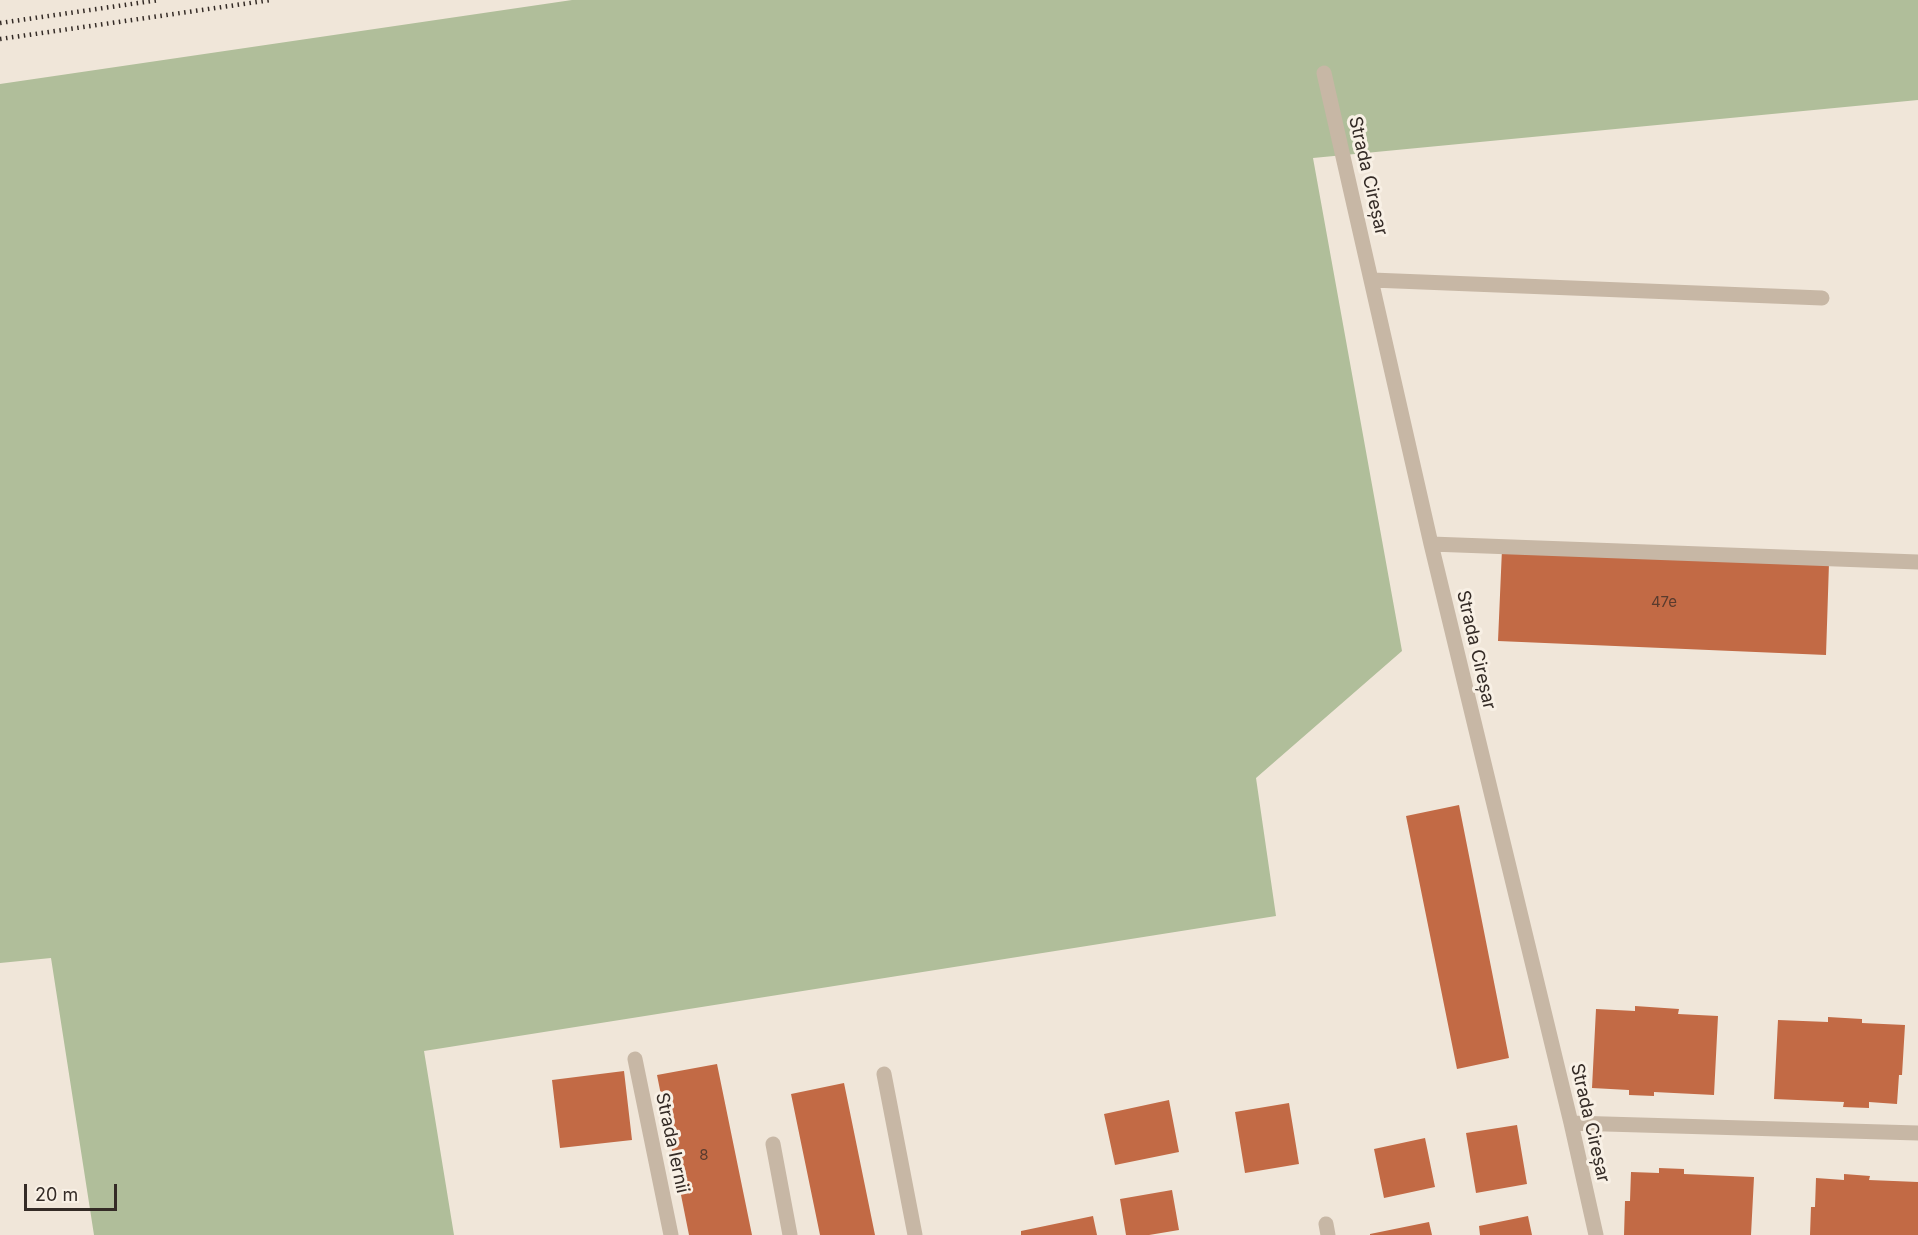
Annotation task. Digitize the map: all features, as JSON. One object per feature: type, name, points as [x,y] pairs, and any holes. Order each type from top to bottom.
[{"type":"street","name":"Strada Cireșar","points":[[1324,73],[1431,544],[1596,1235]]},
{"type":"street","points":[[1372,280],[1822,298]]},
{"type":"street","points":[[1431,544],[1918,562]]},
{"type":"street","name":"Strada Iernii","points":[[635,1059],[671,1235]]},
{"type":"street","points":[[884,1074],[915,1235]]},
{"type":"street","points":[[1570,1123],[1918,1133]]},
{"type":"street","points":[[772,1144],[790,1235]]},
{"type":"green space","points":[[572,0],[1918,0],[1918,100],[1313,158],[1402,651],[1256,778],[1276,916],[424,1051],[454,1235],[94,1235],[51,958],[0,963],[0,84]]},
{"type":"building","points":[[1502,549],[1829,563],[1826,655],[1498,641]]},
{"type":"building","points":[[1459,805],[1509,1058],[1457,1069],[1406,816]]},
{"type":"building","points":[[1635,1006],[1679,1009],[1678,1014],[1718,1016],[1714,1095],[1654,1092],[1654,1096],[1629,1095],[1629,1090],[1592,1088],[1596,1009],[1635,1011]]},
{"type":"building","points":[[1828,1017],[1862,1019],[1862,1023],[1905,1025],[1902,1075],[1899,1075],[1897,1104],[1869,1102],[1869,1108],[1843,1107],[1844,1102],[1774,1099],[1778,1020],[1828,1022]]},
{"type":"building","points":[[717,1064],[752,1235],[689,1235],[657,1075]]},
{"type":"building","points":[[624,1071],[632,1140],[560,1148],[552,1080]]},
{"type":"building","points":[[844,1083],[875,1235],[820,1235],[791,1094]]},
{"type":"building","points":[[1169,1100],[1179,1152],[1115,1165],[1104,1114]]},
{"type":"building","points":[[1289,1103],[1299,1164],[1245,1173],[1235,1112]]},
{"type":"building","points":[[1517,1125],[1527,1184],[1476,1193],[1466,1133]]},
{"type":"building","points":[[1425,1138],[1435,1187],[1384,1198],[1374,1149]]},
{"type":"building","points":[[1659,1168],[1684,1169],[1684,1174],[1754,1177],[1751,1235],[1624,1235],[1625,1201],[1630,1201],[1631,1172],[1659,1173]]},
{"type":"building","points":[[1844,1174],[1870,1176],[1869,1180],[1918,1182],[1918,1235],[1810,1235],[1811,1207],[1815,1207],[1816,1178],[1844,1180]]},
{"type":"building","points":[[1172,1190],[1179,1230],[1149,1235],[1126,1235],[1120,1199]]},
{"type":"building","points":[[1093,1216],[1097,1235],[1021,1235],[1021,1231]]},
{"type":"building","points":[[1528,1216],[1532,1235],[1480,1235],[1479,1226]]},
{"type":"building","points":[[1429,1222],[1432,1235],[1370,1235],[1370,1234]]},
{"type":"railway","points":[[0,23],[159,0]]},
{"type":"railway","points":[[0,39],[271,0]]}]
